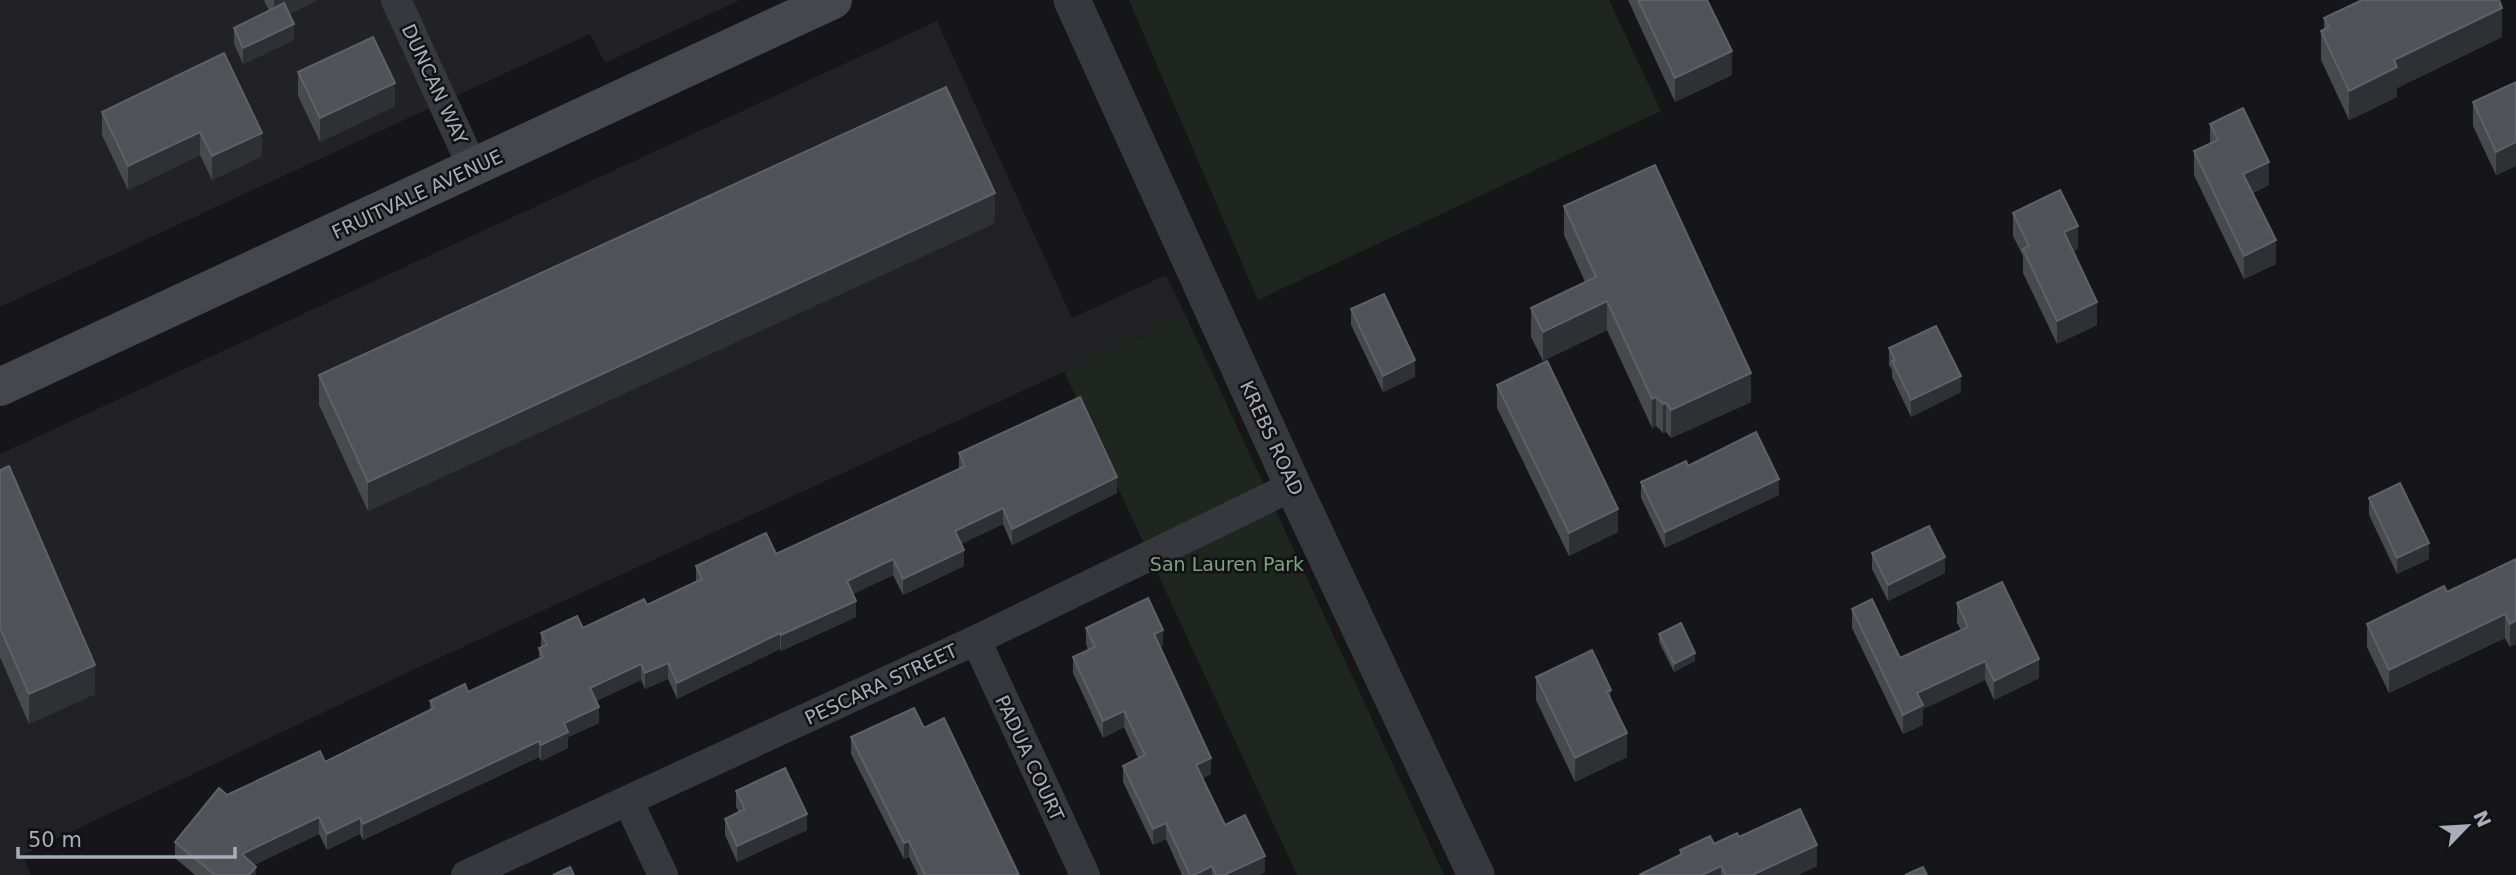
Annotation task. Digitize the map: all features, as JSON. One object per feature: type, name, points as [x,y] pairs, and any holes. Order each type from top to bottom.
[{"type":"main road","name":"FRUITVALE AVENUE","points":[[0,387],[833,0]]},
{"type":"street","name":"DUNCAN WAY","points":[[396,0],[473,168]]},
{"type":"street","name":"KREBS ROAD","points":[[1072,0],[1293,486],[1476,875]]},
{"type":"street","name":"PESCARA STREET","points":[[466,875],[976,640],[1293,486]]},
{"type":"street","name":"PADUA COURT","points":[[976,640],[1085,875]]},
{"type":"street","points":[[628,800],[663,875]]},
{"type":"shaded area","points":[[0,0],[740,0],[605,63],[590,34],[0,307]]},
{"type":"shaded area","points":[[937,21],[1072,318],[1166,275],[1186,316],[415,669],[22,855],[31,875],[0,875],[0,454]]},
{"type":"green space","points":[[1129,0],[1609,0],[1661,111],[1258,300]]},
{"type":"green space","name":"San Lauren Park","points":[[1186,316],[1444,875],[1297,875],[1064,371]]},
{"type":"building","points":[[1638,0],[1707,0],[1732,51],[1675,78]]},
{"type":"building","points":[[2362,0],[2499,0],[2502,8],[2394,60],[2397,67],[2349,91],[2321,31],[2329,27],[2324,18]]},
{"type":"building","points":[[284,3],[294,24],[243,48],[234,28]]},
{"type":"building","points":[[373,37],[395,83],[320,118],[298,72]]},
{"type":"building","points":[[224,53],[262,133],[212,156],[200,132],[128,166],[102,112]]},
{"type":"building","points":[[2516,82],[2516,142],[2496,152],[2473,102]]},
{"type":"building","points":[[946,87],[995,193],[368,482],[319,375]]},
{"type":"building","points":[[2243,108],[2269,162],[2243,174],[2276,240],[2244,256],[2194,151],[2218,140],[2210,124]]},
{"type":"building","points":[[1655,165],[1751,373],[1671,410],[1656,397],[1652,399],[1607,301],[1543,332],[1531,308],[1596,277],[1564,206]]},
{"type":"building","points":[[2060,190],[2078,226],[2064,232],[2097,302],[2057,321],[2023,249],[2029,246],[2013,213]]},
{"type":"building","points":[[1384,294],[1415,360],[1383,376],[1351,309]]},
{"type":"building","points":[[1936,326],[1961,376],[1911,400],[1892,361],[1895,360],[1889,348]]},
{"type":"building","points":[[1547,361],[1618,509],[1569,533],[1497,385]]},
{"type":"building","points":[[1080,397],[1117,477],[1012,529],[1003,508],[955,531],[964,550],[903,579],[893,559],[847,581],[856,601],[781,635],[780,633],[677,683],[668,663],[645,673],[641,664],[590,688],[599,707],[564,723],[568,732],[541,745],[539,741],[363,824],[360,818],[327,834],[319,817],[242,854],[256,867],[249,875],[215,875],[175,842],[219,788],[227,795],[320,751],[325,762],[434,708],[430,701],[465,684],[468,692],[543,657],[539,648],[547,645],[541,633],[577,616],[583,628],[644,599],[647,605],[702,579],[696,566],[766,533],[776,554],[965,466],[959,453]]},
{"type":"building","points":[[1756,432],[1779,479],[1665,532],[1641,482],[1686,461],[1688,466]]},
{"type":"building","points":[[9,466],[95,665],[29,694],[0,628],[0,470]]},
{"type":"building","points":[[2400,483],[2429,543],[2397,558],[2369,498]]},
{"type":"building","points":[[1929,526],[1945,557],[1888,585],[1872,553]]},
{"type":"building","points":[[2516,559],[2516,620],[2510,624],[2505,614],[2389,670],[2367,624],[2444,586],[2447,592]]},
{"type":"building","points":[[2002,582],[2039,659],[1994,681],[1985,661],[1917,693],[1923,705],[1903,715],[1852,609],[1872,599],[1900,658],[1968,627],[1957,603]]},
{"type":"building","points":[[1148,598],[1163,630],[1154,634],[1211,758],[1196,765],[1225,825],[1245,815],[1265,856],[1224,875],[1216,875],[1212,866],[1190,875],[1166,823],[1153,829],[1123,766],[1145,755],[1124,711],[1103,721],[1073,657],[1095,647],[1086,628]]},
{"type":"building","points":[[1681,623],[1695,653],[1674,664],[1659,634]]},
{"type":"building","points":[[1592,650],[1611,690],[1607,692],[1627,733],[1575,758],[1536,677]]},
{"type":"building","points":[[914,708],[924,728],[944,718],[1019,875],[925,875],[909,841],[904,843],[851,737]]},
{"type":"building","points":[[785,768],[807,814],[737,846],[725,819],[745,809],[736,791]]},
{"type":"building","points":[[1800,809],[1817,845],[1752,875],[1726,875],[1721,866],[1702,875],[1639,875],[1682,854],[1680,850],[1710,836],[1714,844],[1737,833],[1739,837]]},
{"type":"building","points":[[570,867],[574,875],[553,875]]},
{"type":"building","points":[[1923,867],[1927,875],[1905,875]]}]
